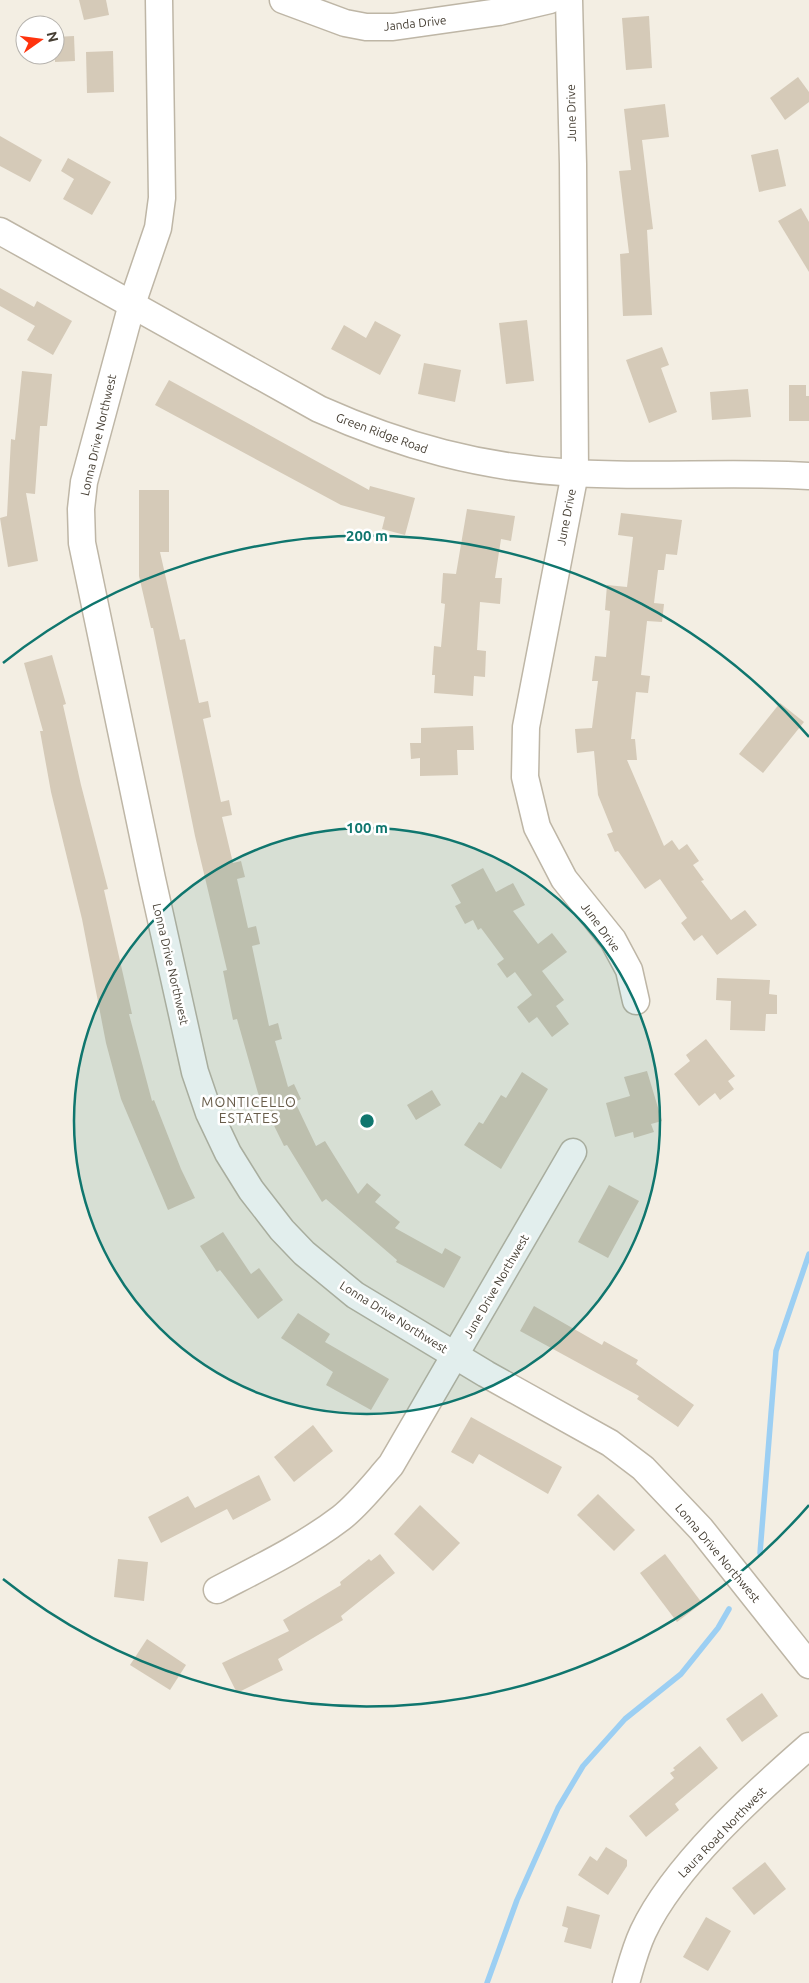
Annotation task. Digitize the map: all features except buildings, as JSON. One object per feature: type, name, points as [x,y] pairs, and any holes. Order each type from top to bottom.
[{"type":"street","name":"Lonna Drive Northwest","points":[[159,0],[162,198],[155,239],[132,304],[84,482],[81,509],[82,544],[150,870],[195,1072],[210,1113],[228,1153],[251,1190],[282,1230],[304,1254],[342,1285],[455,1356],[610,1443],[642,1468],[701,1529],[809,1665]]},
{"type":"street","name":"Janda Drive","points":[[283,0],[345,23],[366,27],[393,27],[499,12],[550,0]]},
{"type":"street","name":"June Drive","points":[[569,0],[573,174],[575,473],[526,727],[525,777],[536,827],[564,879],[613,940],[630,970],[636,1001]]},
{"type":"street","name":"Green Ridge Road","points":[[0,231],[319,409],[366,430],[415,447],[455,458],[519,469],[575,473],[809,476]]},
{"type":"street","name":"June Drive Northwest","points":[[217,1590],[306,1542],[342,1517],[368,1493],[391,1464],[574,1152]]},
{"type":"street","name":"Laura Road Northwest","points":[[626,1983],[634,1953],[643,1931],[666,1894],[687,1866],[741,1809],[809,1746]]},
{"type":"waterway","points":[[760,1553],[776,1351],[809,1254]]},
{"type":"waterway","points":[[487,1983],[517,1900],[558,1808],[583,1766],[625,1719],[681,1674],[718,1628],[729,1609]]},
{"type":"district","name":"MONTICELLO ESTATES","points":[[249,1110]]}]
